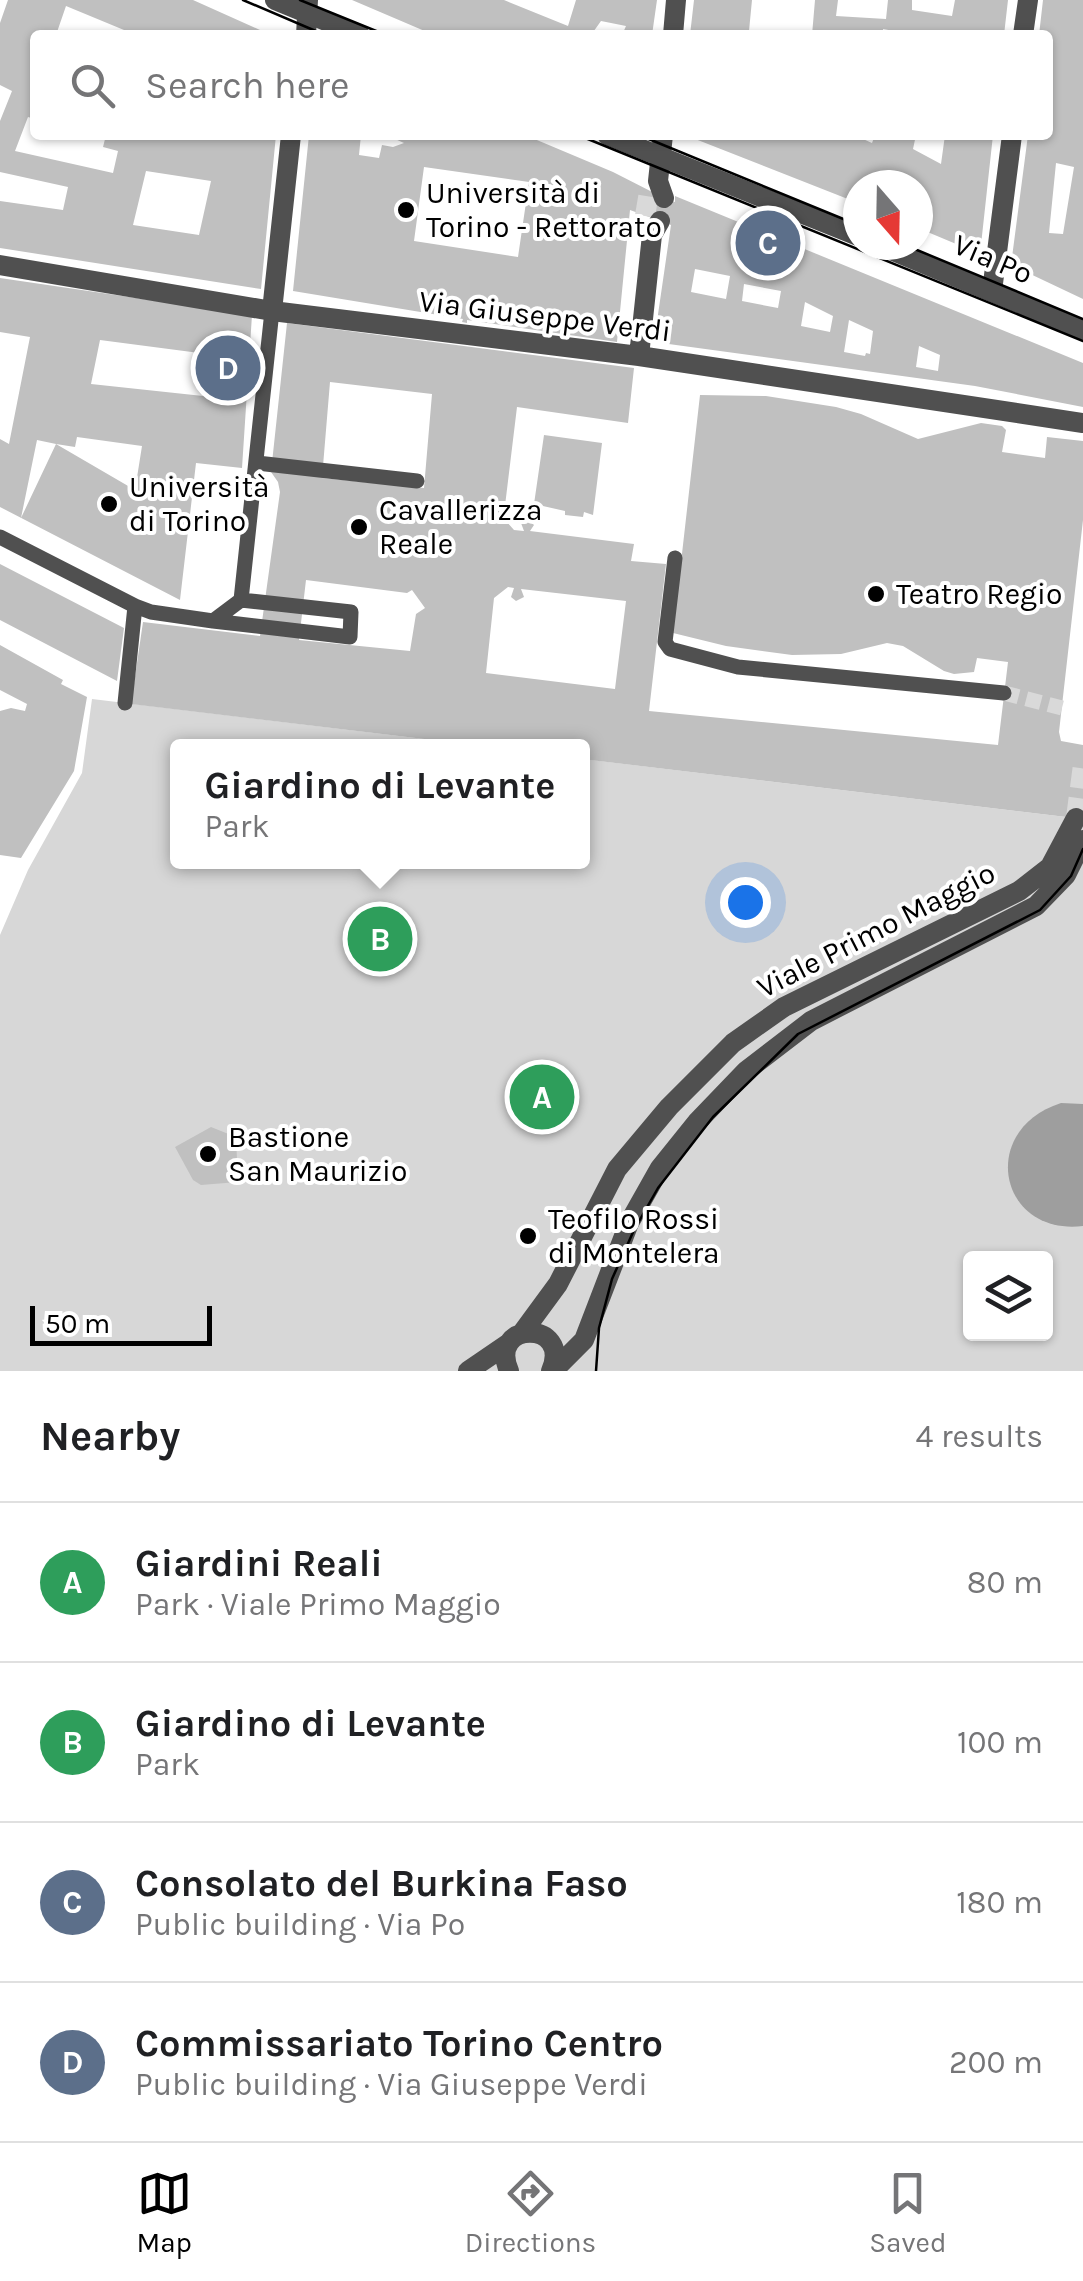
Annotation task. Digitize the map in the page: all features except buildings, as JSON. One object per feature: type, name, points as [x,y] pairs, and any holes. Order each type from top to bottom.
[{"type":"street","points":[[275,0],[306,23],[338,30]]},
{"type":"street","points":[[673,30],[676,0]]},
{"type":"street","points":[[1025,30],[1028,0]]},
{"type":"street","points":[[241,600],[290,140]]},
{"type":"street","points":[[632,140],[662,146],[843,229]]},
{"type":"street","points":[[992,291],[1011,140]]},
{"type":"street","points":[[657,190],[662,146]]},
{"type":"street","points":[[638,356],[652,224]]},
{"type":"street","name":"Via Po","points":[[916,260],[1083,330]]},
{"type":"street","name":"Via Giuseppe Verdi","points":[[0,265],[272,311],[638,356],[1083,422]]},
{"type":"street","points":[[257,463],[417,481]]},
{"type":"street","points":[[0,536],[152,612],[213,620],[350,637],[351,612],[241,600],[213,620]]},
{"type":"street","points":[[675,558],[666,642],[670,649],[738,667],[1004,693]]},
{"type":"street","points":[[126,703],[134,606]]},
{"type":"street","name":"Viale Primo Maggio","points":[[468,1371],[515,1338],[558,1284],[617,1169],[669,1107],[726,1049],[784,1007],[1019,891],[1050,867],[1076,818]]},
{"type":"street","name":"Viale Primo Maggio","points":[[552,1371],[584,1340],[629,1223],[660,1168],[746,1071],[811,1021],[1036,906],[1066,875],[1083,840]]},
{"type":"street","points":[[509,1371],[504,1358],[515,1338],[538,1332],[551,1342],[556,1358],[552,1371]]},
{"type":"shaded area","points":[[92,699],[425,739],[170,739],[170,869],[590,869],[590,760],[1083,819],[1083,1371],[0,1371],[0,935],[28,870],[82,773]]},
{"type":"shaded area","points":[[1061,1103],[1083,1104],[1083,1226],[1054,1225],[1032,1215],[1017,1199],[1009,1178],[1009,1156],[1017,1135],[1034,1116]]},
{"type":"tunnel","points":[[645,216],[649,192]]},
{"type":"tunnel","points":[[1004,693],[1062,708]]},
{"type":"tunnel","points":[[1076,818],[1083,765]]},
{"type":"tram line","points":[[243,0],[313,30]]},
{"type":"tram line","points":[[300,0],[374,30]]},
{"type":"tram line","points":[[590,140],[1083,341]]},
{"type":"tram line","points":[[651,140],[843,219]]},
{"type":"tram line","points":[[933,257],[1083,319]]},
{"type":"tram line","points":[[596,1371],[599,1328],[612,1279],[634,1230],[658,1188],[713,1117],[798,1034],[1040,910],[1071,876],[1083,849]]},
{"type":"place","name":"Università di Torino - Rettorato","points":[[406,210]]},
{"type":"place","name":"Consolato del Burkina Faso","points":[[768,243]]},
{"type":"place","name":"Commissariato Torino Centro","points":[[228,368]]},
{"type":"place","name":"Università di Torino","points":[[109,504]]},
{"type":"place","name":"Cavallerizza Reale","points":[[359,527]]},
{"type":"place","name":"Teatro Regio","points":[[876,594]]},
{"type":"place","name":"Giardino di Levante","points":[[380,939]]},
{"type":"place","name":"Giardini Reali","points":[[542,1097]]},
{"type":"place","name":"Bastione San Maurizio","points":[[208,1154]]},
{"type":"place","name":"Teofilo Rossi di Montelera","points":[[528,1236]]}]
